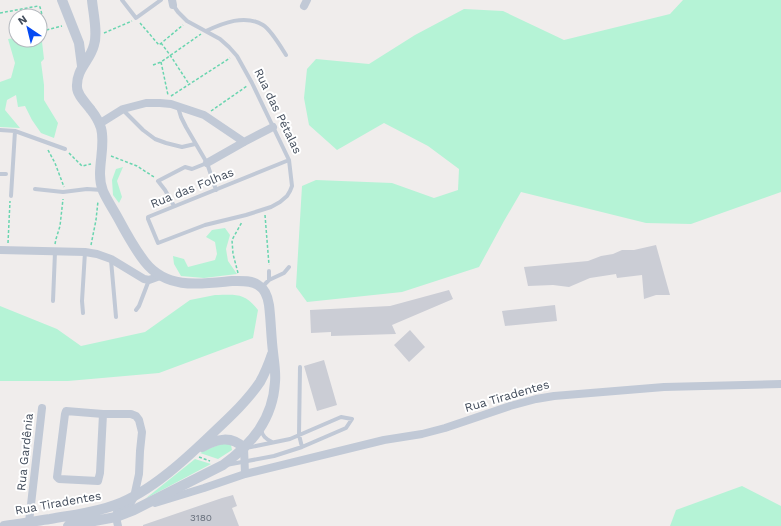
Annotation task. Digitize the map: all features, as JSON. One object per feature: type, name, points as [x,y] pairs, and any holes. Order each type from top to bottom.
[{"type":"street","points":[[62,0],[79,43],[82,66]]},
{"type":"street","points":[[92,0],[95,30],[94,45],[88,59],[82,66],[78,77],[77,86],[81,96],[96,117],[102,134],[100,174],[102,190],[135,248],[146,263],[160,276],[169,280],[191,284],[241,281],[265,284]]},
{"type":"street","points":[[80,51],[85,55],[90,54]]},
{"type":"street","points":[[99,124],[123,109],[146,103],[160,103],[178,106],[204,115],[244,142]]},
{"type":"street","points":[[207,163],[273,127]]},
{"type":"street","points":[[4,250],[85,252],[97,254],[111,259],[144,279],[149,280],[160,276]]},
{"type":"street","name":"Rua Tiradentes","points":[[68,526],[117,522],[217,465],[236,456],[254,437],[261,428],[272,403],[275,383],[269,305],[265,284]]},
{"type":"street","points":[[195,454],[254,389],[265,372],[273,352]]},
{"type":"street","name":"Rua Tiradentes","points":[[143,507],[245,474],[384,440],[422,434],[536,399],[554,396],[664,387],[781,384]]},
{"type":"street","name":"Rua Gardênia","points":[[29,522],[42,408]]},
{"type":"street","points":[[103,414],[100,473],[98,481],[58,479],[57,477],[65,412],[132,414],[136,416],[139,420],[142,432],[139,474],[134,497],[130,504],[117,512],[117,522]]},
{"type":"street","points":[[195,454],[210,443],[219,440],[226,439],[238,442],[244,448],[245,474]]},
{"type":"street","name":"Rua Tiradentes","points":[[4,526],[96,511],[117,505],[134,497],[151,486],[195,454]]},
{"type":"street","points":[[139,474],[151,486]]},
{"type":"street","points":[[96,511],[108,513],[117,522]]},
{"type":"lane","points":[[122,0],[136,18],[161,0]]},
{"type":"lane","name":"Rua das Pétalas","points":[[172,3],[187,21],[220,39],[230,47],[252,83],[289,160],[292,186],[287,196],[280,202],[265,209],[246,215]]},
{"type":"lane","points":[[206,31],[221,24],[237,20],[252,21],[264,25],[278,42],[286,55]]},
{"type":"lane","points":[[178,106],[181,117],[207,163],[216,190]]},
{"type":"lane","points":[[123,109],[143,130],[156,139],[182,147],[195,144]]},
{"type":"lane","points":[[0,130],[15,131],[65,149]]},
{"type":"lane","points":[[11,196],[15,131]]},
{"type":"lane","name":"Rua das Folhas","points":[[246,215],[205,225],[158,244],[148,218],[174,206],[289,160]]},
{"type":"lane","points":[[174,206],[158,181],[185,167],[192,169],[207,163]]},
{"type":"lane","points":[[0,174],[6,174]]},
{"type":"lane","points":[[35,189],[63,192],[102,190]]},
{"type":"lane","points":[[53,301],[55,252]]},
{"type":"lane","points":[[83,313],[82,301],[85,252]]},
{"type":"lane","points":[[111,259],[116,317]]},
{"type":"lane","points":[[265,284],[284,273],[290,267]]},
{"type":"lane","points":[[265,284],[269,271]]},
{"type":"lane","points":[[136,310],[149,280]]},
{"type":"lane","points":[[300,367],[299,435],[302,446]]},
{"type":"lane","name":"Rua Tiradentes","points":[[217,465],[244,462],[274,456],[346,428],[352,419],[341,417],[299,435]]},
{"type":"lane","points":[[261,428],[265,438],[272,442]]},
{"type":"lane","points":[[244,448],[284,440],[299,435]]},
{"type":"path","points":[[0,13],[38,6],[40,7],[46,30],[71,23]]},
{"type":"path","points":[[105,34],[136,18],[159,45],[187,21]]},
{"type":"path","points":[[153,65],[161,62],[206,31]]},
{"type":"path","points":[[161,43],[189,85]]},
{"type":"path","points":[[161,62],[168,98],[235,54]]},
{"type":"path","points":[[204,115],[252,83]]},
{"type":"path","points":[[65,149],[82,166]]},
{"type":"path","points":[[102,153],[137,166],[158,181]]},
{"type":"path","points":[[4,250],[11,196]]},
{"type":"path","points":[[85,252],[92,244],[98,200]]},
{"type":"path","points":[[265,209],[269,271]]},
{"type":"path","points":[[241,281],[232,254],[232,240],[246,215]]},
{"type":"path","points":[[195,454],[217,465]]},
{"type":"green space","points":[[683,0],[781,0],[781,192],[691,224],[646,223],[521,192],[479,267],[402,292],[307,302],[296,287],[302,186],[316,180],[392,183],[434,198],[458,190],[459,169],[428,146],[384,123],[337,150],[309,125],[304,98],[307,69],[316,59],[369,64],[415,35],[464,9],[503,11],[564,40],[670,14]]},
{"type":"green space","points":[[11,48],[43,48],[44,59],[41,62],[44,100],[58,123],[54,138],[41,133],[25,106],[18,107],[16,95],[7,100],[5,110],[20,128],[0,127],[0,82],[11,78],[15,63]]},
{"type":"green space","points":[[123,167],[117,181],[122,197],[119,203],[113,195],[112,180],[116,169]]},
{"type":"green space","points":[[225,228],[230,235],[226,249],[228,261],[237,274],[204,278],[181,276],[174,264],[173,256],[184,259],[188,267],[215,260],[217,254],[215,242],[206,237],[212,230]]},
{"type":"green space","points":[[215,295],[234,295],[244,297],[253,304],[258,310],[253,338],[159,373],[68,381],[0,381],[0,306],[57,329],[81,346],[145,332],[190,300]]},
{"type":"green space","points":[[225,443],[231,445],[232,450],[218,459],[200,453],[213,447]]},
{"type":"green space","points":[[195,459],[211,464],[145,499]]},
{"type":"green space","points":[[742,486],[781,506],[781,526],[670,526],[676,510]]},
{"type":"building","points":[[656,245],[670,295],[656,295],[644,299],[642,275],[617,278],[616,274],[590,278],[569,287],[553,285],[528,286],[524,267],[588,261],[622,250],[634,250]]},
{"type":"building","points":[[449,290],[453,299],[392,325],[396,334],[331,336],[331,332],[311,333],[310,310],[390,306]]},
{"type":"building","points":[[555,305],[557,321],[505,326],[502,311]]},
{"type":"building","points":[[410,330],[425,347],[409,362],[394,345]]},
{"type":"building","points":[[324,360],[337,405],[317,411],[304,366]]},
{"type":"building","points":[[233,495],[237,506],[232,508],[239,526],[143,526],[143,525]]}]
